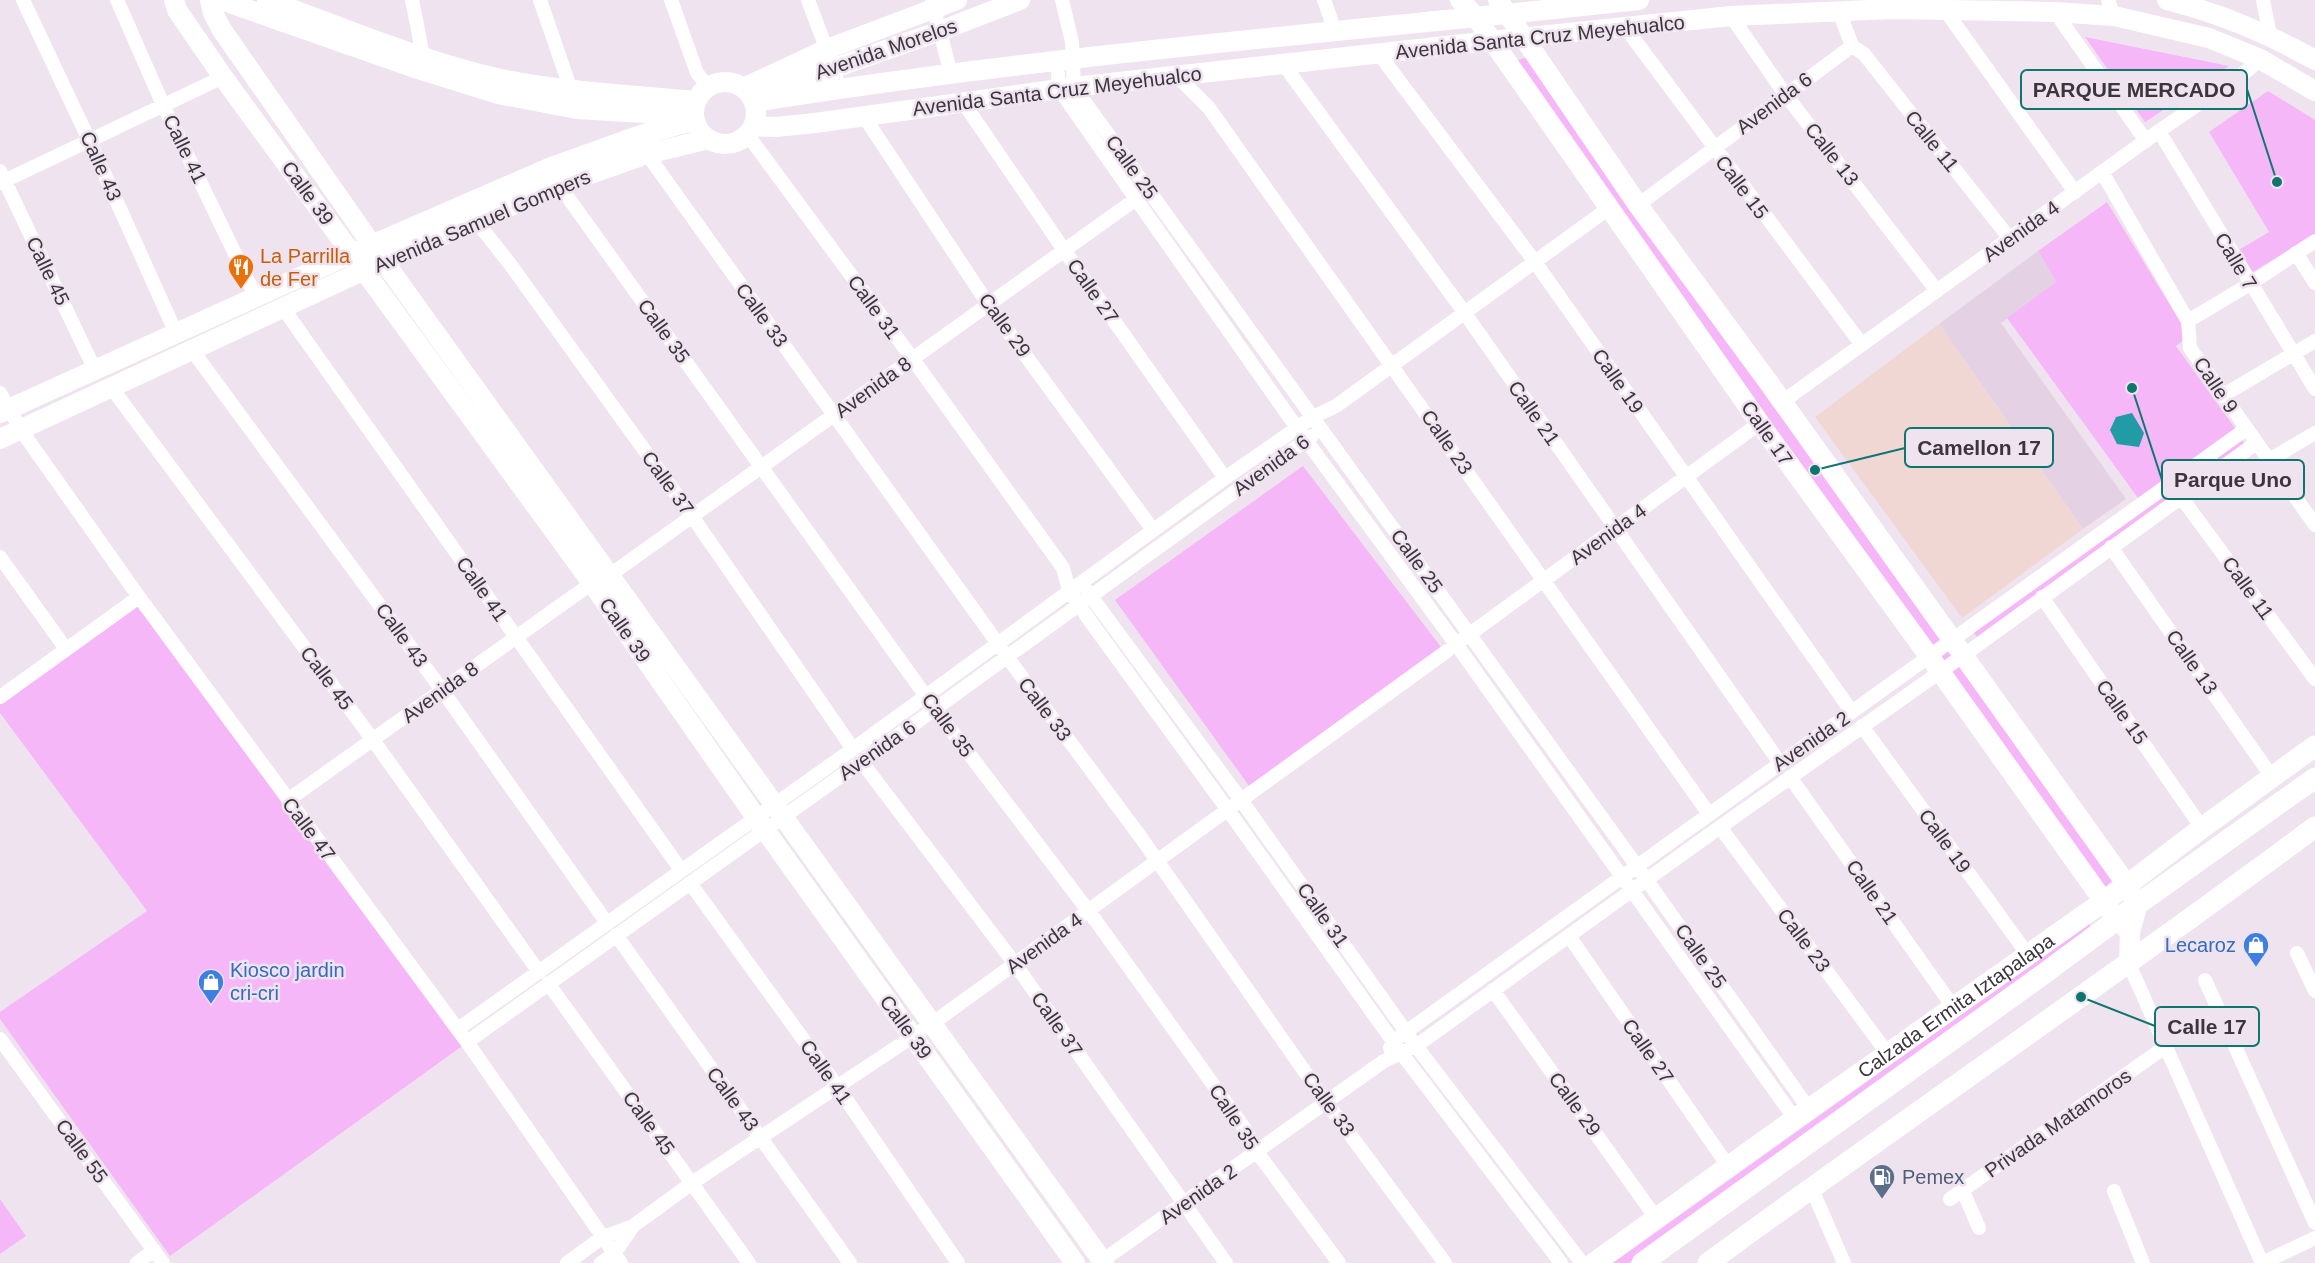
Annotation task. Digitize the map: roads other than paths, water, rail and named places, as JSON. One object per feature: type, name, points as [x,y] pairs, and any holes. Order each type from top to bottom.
[{"type":"main road","name":"Calzada Ermita Iztapalapa","points":[[1594,1263],[2104,902],[2315,746]]},
{"type":"main road","name":"Calzada Ermita Iztapalapa","points":[[1642,1263],[2123,926],[2138,904],[2315,778]]},
{"type":"main road","points":[[1708,1263],[2129,964],[2315,827]]},
{"type":"street","name":"Calle 43","points":[[22,0],[89,140],[176,333]]},
{"type":"street","name":"Calle 41","points":[[117,0],[164,107],[256,297]]},
{"type":"street","name":"Calle 39","points":[[174,0],[177,10],[223,77],[364,270],[779,809],[1102,1262]]},
{"type":"street","name":"Calle 39","points":[[210,0],[213,13],[222,30],[384,261],[601,579],[760,823],[1075,1263]]},
{"type":"street","points":[[221,0],[418,69],[498,94],[577,109],[698,106],[719,82],[732,82],[750,95],[756,110],[750,130],[735,142],[721,143],[708,139],[699,130],[698,106],[697,73],[671,0]]},
{"type":"street","points":[[267,0],[423,56],[500,79],[698,106]]},
{"type":"street","points":[[412,0],[423,56]]},
{"type":"street","points":[[540,0],[571,90]]},
{"type":"street","points":[[808,0],[839,88]]},
{"type":"street","name":"Avenida Morelos","points":[[750,95],[830,58],[933,4],[957,0]]},
{"type":"street","name":"Avenida Morelos","points":[[830,58],[940,31],[1020,0]]},
{"type":"street","points":[[1062,0],[1072,42],[1065,60],[1067,88]]},
{"type":"street","points":[[1324,0],[1335,31]]},
{"type":"street","name":"Calle 17","points":[[1461,0],[1475,16],[1760,423],[2123,926]]},
{"type":"street","name":"Avenida Santa Cruz Meyehualco","points":[[750,95],[839,88],[1065,60],[1475,16],[1502,6],[1639,0]]},
{"type":"street","points":[[2167,0],[2206,10],[2270,35],[2315,60]]},
{"type":"street","points":[[2263,0],[2270,35]]},
{"type":"street","points":[[933,4],[951,74]]},
{"type":"street","name":"Calle 17","points":[[1502,6],[1638,205],[1958,647],[2127,885],[2138,904]]},
{"type":"street","name":"Avenida Santa Cruz Meyehualco","points":[[750,130],[1067,88],[1491,41],[1731,16],[1893,9],[2055,12],[2111,8],[2209,38],[2260,59],[2315,91]]},
{"type":"street","points":[[1945,10],[2075,192]]},
{"type":"street","points":[[1839,11],[1852,46]]},
{"type":"street","points":[[2055,12],[2146,141]]},
{"type":"street","name":"Calle 13","points":[[1731,16],[1785,94],[1937,291]]},
{"type":"street","name":"Calle 15","points":[[1625,27],[1714,150],[1862,345]]},
{"type":"street","name":"Avenida 6","points":[[1638,205],[1852,46]]},
{"type":"street","name":"Calle 11","points":[[1852,46],[1864,54],[2010,239]]},
{"type":"street","name":"Calle 19","points":[[1379,54],[1534,262],[1852,712]]},
{"type":"street","name":"Avenida 4","points":[[1782,402],[2159,131],[2248,70],[2260,59]]},
{"type":"street","name":"Calle 21","points":[[1284,65],[1464,312],[1780,763]]},
{"type":"street","name":"Calle 23","points":[[1178,76],[1209,108],[1709,814]]},
{"type":"street","points":[[1,178],[164,107],[223,77]]},
{"type":"street","name":"Calle 25","points":[[1067,88],[1136,199],[1451,647],[1632,891],[1802,1114]]},
{"type":"street","name":"Calle 25","points":[[1067,88],[1322,429],[1647,880],[1802,1114]]},
{"type":"street","name":"Calle 27","points":[[963,102],[1225,478]]},
{"type":"street","name":"Avenida Samuel Gompers","points":[[3,405],[95,370],[353,253],[549,168],[638,136],[698,106]]},
{"type":"street","name":"Calle 29","points":[[863,115],[988,304],[1153,530]]},
{"type":"street","name":"Calle 31","points":[[750,130],[1063,568],[1081,582],[1241,800],[1416,1046],[1582,1263]]},
{"type":"street","name":"Calle 7","points":[[2159,131],[2315,389]]},
{"type":"street","name":"Avenida Samuel Gompers","points":[[0,439],[364,270],[559,185],[647,154],[708,139]]},
{"type":"street","name":"Calle 33","points":[[647,154],[1007,657],[1158,861],[1326,1102],[1445,1263]]},
{"type":"street","name":"Calle 9","points":[[2102,172],[2188,321],[2190,348],[2315,525]]},
{"type":"street","name":"Calle 45","points":[[1,178],[95,370]]},
{"type":"street","name":"Calle 35","points":[[559,185],[935,709],[1088,911],[1245,1129],[1257,1152],[1339,1263]]},
{"type":"street","name":"Avenida 8","points":[[288,800],[516,637],[692,516],[1136,199]]},
{"type":"street","name":"Avenida 6","points":[[467,1042],[690,883],[760,823],[853,749],[1069,590],[1297,428],[1336,406],[1609,208]]},
{"type":"street","name":"Calle 37","points":[[476,221],[510,264],[692,516],[853,749]]},
{"type":"street","points":[[2188,321],[2315,241]]},
{"type":"street","points":[[2296,253],[2315,283]]},
{"type":"street","name":"Calle 41","points":[[283,308],[681,870]]},
{"type":"street","points":[[2222,396],[2315,341]]},
{"type":"street","name":"Calle 43","points":[[192,350],[442,690],[607,923]]},
{"type":"street","name":"Calle 45","points":[[111,387],[373,740],[539,972]]},
{"type":"street","name":"Calle 47","points":[[3,405],[139,597],[458,1029],[617,1258]]},
{"type":"street","name":"Avenida 6","points":[[779,809],[861,761],[1091,597],[1322,429],[1336,406]]},
{"type":"street","name":"Avenida 4","points":[[567,1263],[603,1237],[633,1226],[693,1183],[933,1023],[1760,423]]},
{"type":"street","name":"Avenida 2","points":[[1102,1262],[1384,1061],[1416,1046],[1862,726],[1935,664],[2246,429]]},
{"type":"street","points":[[2269,460],[2315,433]]},
{"type":"street","name":"Avenida 2","points":[[1384,1061],[1393,1042],[1636,865],[1852,712],[1935,664],[1958,647],[2042,597],[2256,443]]},
{"type":"street","name":"Calle 11","points":[[2181,497],[2315,679]]},
{"type":"street","name":"Calle 13","points":[[2111,547],[2272,777]]},
{"type":"street","points":[[0,557],[66,649]]},
{"type":"street","name":"Calle 31","points":[[1063,568],[1069,590],[1079,605],[1393,1042],[1561,1263]]},
{"type":"street","points":[[0,697],[139,597]]},
{"type":"street","name":"Calle 15","points":[[2042,597],[2202,828]]},
{"type":"street","name":"Calle 19","points":[[1862,726],[2028,955]]},
{"type":"street","name":"Calle 37","points":[[861,761],[1015,964],[1226,1263]]},
{"type":"street","name":"Calle 21","points":[[1790,777],[1954,1008]]},
{"type":"street","name":"Avenida 6","points":[[458,1029],[681,870],[760,823]]},
{"type":"street","name":"Calle 23","points":[[1720,827],[1888,1054]]},
{"type":"street","name":"Calle 41","points":[[690,883],[837,1086],[958,1263]]},
{"type":"street","points":[[2123,926],[2129,964],[2262,1263],[2315,1238]]},
{"type":"street","name":"Calle 43","points":[[616,935],[850,1263]]},
{"type":"street","name":"Calle 27","points":[[1569,936],[1728,1166]]},
{"type":"street","points":[[2297,953],[2315,991]]},
{"type":"street","points":[[2205,980],[2315,1223]]},
{"type":"street","name":"Calle 45","points":[[548,983],[749,1263]]},
{"type":"street","name":"Calle 29","points":[[1493,990],[1656,1218]]},
{"type":"street","name":"Calle 55","points":[[0,1039],[162,1263]]},
{"type":"street","name":"Privada Matamoros","points":[[1950,1199],[2165,1047]]},
{"type":"street","points":[[1811,1188],[1844,1263]]},
{"type":"street","points":[[1963,1191],[1979,1228]]},
{"type":"street","points":[[2114,1191],[2143,1263]]},
{"type":"street","name":"Avenida 4","points":[[601,1263],[617,1258],[633,1226]]},
{"type":"street","points":[[136,1263],[154,1250]]},
{"type":"water","points":[[2132,413],[2144,433],[2139,447],[2117,444],[2110,430],[2116,417]]},
{"type":"place","name":"PARQUE MERCADO","points":[[2277,182]]},
{"type":"place","name":"La Parrilla de Fer","points":[[241,290]]},
{"type":"place","name":"Parque Uno","points":[[2132,388]]},
{"type":"place","name":"Camellon 17","points":[[1815,470]]},
{"type":"place","name":"Lecaroz","points":[[2256,968]]},
{"type":"place","name":"Calle 17","points":[[2081,997]]},
{"type":"place","name":"Kiosco jardin cri-cri","points":[[211,1005]]},
{"type":"place","name":"Pemex","points":[[1882,1200]]}]
